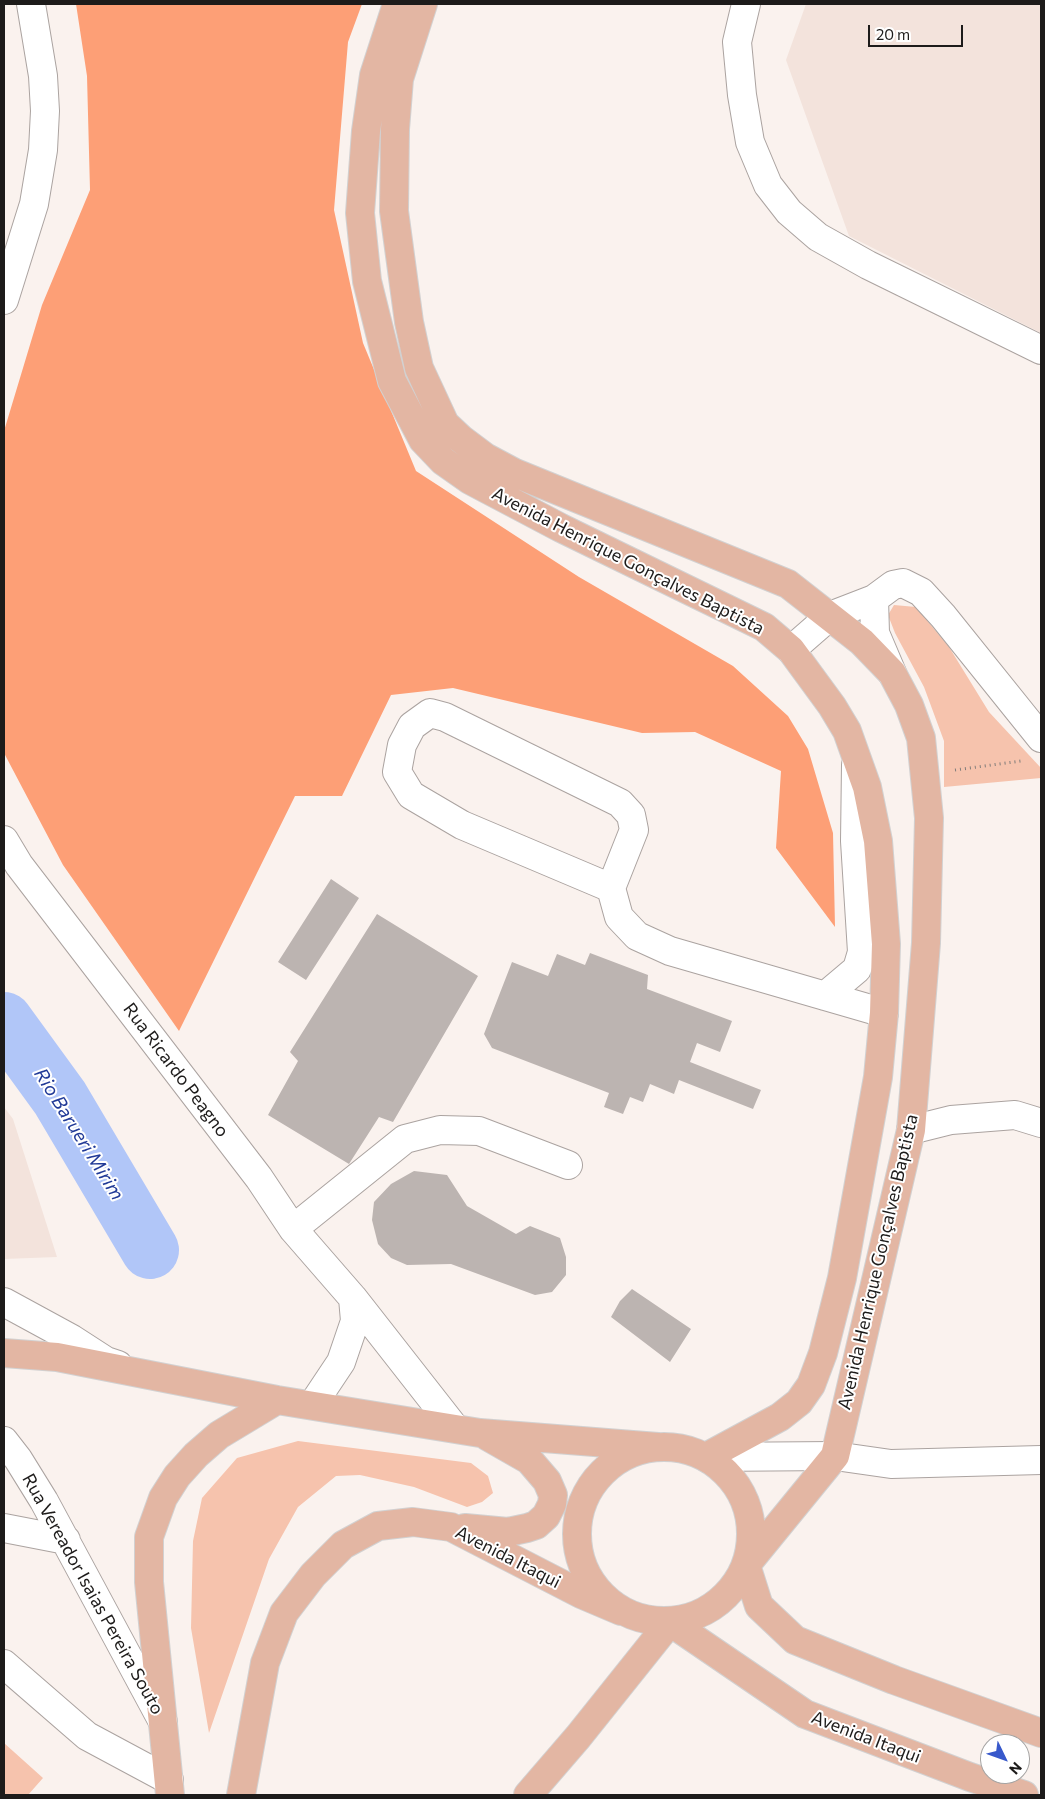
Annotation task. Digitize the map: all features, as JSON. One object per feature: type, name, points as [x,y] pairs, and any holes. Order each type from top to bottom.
[{"type":"main road","name":"Avenida Henrique Gonçalves Baptista","points":[[397,4],[374,75],[366,131],[360,213],[367,281],[392,381],[423,440],[444,461],[470,480],[561,528],[764,627],[791,650],[832,706],[847,731],[867,786],[878,841],[886,944],[884,1013],[878,1076],[863,1169],[842,1278],[823,1353],[811,1385],[799,1402],[780,1417],[706,1457]]},
{"type":"main road","name":"Avenida Henrique Gonçalves Baptista","points":[[423,4],[399,79],[395,129],[394,211],[409,322],[419,368],[445,424],[485,457],[515,473],[788,584],[862,642],[892,673],[909,705],[921,738],[929,818],[926,943],[911,1130],[835,1456]]},
{"type":"main road","points":[[4,1353],[57,1357],[277,1400],[313,1404],[480,1433],[683,1448],[706,1457],[726,1472],[741,1492],[750,1515],[752,1540],[746,1565],[759,1606],[795,1640],[894,1680],[1041,1733]]},
{"type":"main road","points":[[170,1788],[148,1582],[149,1537],[163,1498],[177,1476],[196,1455],[219,1435],[277,1400]]},
{"type":"main road","points":[[451,1527],[508,1532],[517,1531],[536,1525],[546,1516],[552,1504],[553,1495],[547,1480],[529,1460],[480,1433]]},
{"type":"main road","points":[[658,1447],[634,1452],[612,1464],[594,1481],[582,1503],[576,1528],[578,1553],[586,1576],[601,1596],[621,1612],[644,1620],[670,1622],[694,1617],[716,1605],[734,1587],[746,1565],[835,1456]]},
{"type":"main road","name":"Avenida Itaqui","points":[[241,1795],[265,1663],[284,1613],[313,1575],[343,1545],[378,1526],[413,1522],[451,1527],[581,1594],[621,1612]]},
{"type":"main road","points":[[528,1795],[578,1737],[670,1622]]},
{"type":"main road","name":"Avenida Itaqui","points":[[670,1622],[805,1714],[970,1778],[1024,1795]]},
{"type":"street","points":[[4,300],[34,204],[43,150],[46,112],[43,76],[31,4]]},
{"type":"street","points":[[729,4],[737,42],[742,95],[750,142],[768,185],[789,212],[818,237],[868,265],[1041,350]]},
{"type":"street","points":[[737,42],[746,4]]},
{"type":"street","points":[[791,650],[830,616],[874,600],[894,584],[903,583],[921,592],[944,616],[1041,738]]},
{"type":"street","points":[[874,600],[875,633],[892,673]]},
{"type":"street","points":[[611,888],[462,825],[411,795],[397,772],[402,746],[412,726],[430,713],[445,717],[620,803],[631,815],[634,830],[611,888],[619,917],[637,936],[670,951],[884,1013]]},
{"type":"street","points":[[824,996],[857,969],[862,952],[856,842],[856,758]]},
{"type":"street","name":"Rua Ricardo Peagno","points":[[4,840],[19,865],[259,1178],[293,1229],[353,1298],[454,1427]]},
{"type":"street","points":[[911,1130],[951,1120],[1015,1115],[1041,1124]]},
{"type":"street","points":[[293,1229],[405,1139],[440,1130],[479,1131],[568,1165]]},
{"type":"street","points":[[313,1404],[341,1362],[354,1321],[353,1298]]},
{"type":"street","points":[[4,1302],[52,1327],[106,1361],[153,1375]]},
{"type":"street","name":"Rua Vereador Isaias Pereira Souto","points":[[4,1442],[23,1467],[66,1540],[164,1723]]},
{"type":"street","points":[[706,1457],[835,1456],[891,1464],[1041,1460]]},
{"type":"street","points":[[4,1528],[66,1540]]},
{"type":"street","points":[[4,1664],[87,1736],[170,1788]]},
{"type":"path","points":[[926,775],[1022,761]]},
{"type":"shaded area","points":[[76,4],[362,4],[348,42],[334,210],[363,343],[416,471],[579,577],[733,666],[788,716],[808,749],[833,833],[835,927],[776,848],[781,771],[695,732],[642,733],[453,688],[391,695],[342,796],[295,796],[179,1031],[63,865],[4,753],[4,431],[42,305],[90,190],[87,76]]},
{"type":"shaded area","points":[[806,4],[1041,4],[1041,333],[849,236],[786,60]]},
{"type":"shaded area","points":[[894,605],[916,607],[949,647],[989,712],[1041,768],[1041,778],[944,787],[944,741],[924,687],[895,633],[888,615]]},
{"type":"shaded area","points":[[4,1107],[13,1119],[57,1257],[4,1259]]},
{"type":"shaded area","points":[[298,1441],[471,1463],[488,1476],[493,1493],[482,1502],[467,1507],[414,1487],[360,1475],[336,1476],[298,1507],[269,1559],[209,1733],[191,1628],[193,1541],[202,1498],[237,1458]]},
{"type":"shaded area","points":[[4,1743],[43,1778],[28,1795],[4,1795]]},
{"type":"building","points":[[331,879],[359,898],[306,980],[278,962]]},
{"type":"building","points":[[377,914],[478,976],[393,1122],[379,1117],[349,1164],[268,1115],[298,1061],[290,1052]]},
{"type":"building","points":[[590,953],[648,975],[647,989],[732,1021],[720,1052],[697,1043],[690,1062],[761,1090],[753,1109],[679,1080],[674,1094],[650,1084],[643,1102],[630,1097],[623,1114],[604,1107],[609,1093],[492,1048],[484,1034],[512,962],[548,976],[557,954],[585,965]]},
{"type":"building","points":[[414,1171],[447,1175],[467,1206],[516,1234],[530,1226],[560,1238],[566,1257],[566,1275],[552,1292],[535,1295],[451,1264],[407,1265],[391,1258],[378,1244],[372,1220],[374,1202],[391,1184]]},
{"type":"building","points":[[632,1289],[691,1329],[670,1362],[611,1317],[620,1301]]},
{"type":"waterway","name":"Rio Barueri Mirim","points":[[4,1021],[60,1098],[150,1250]]}]
